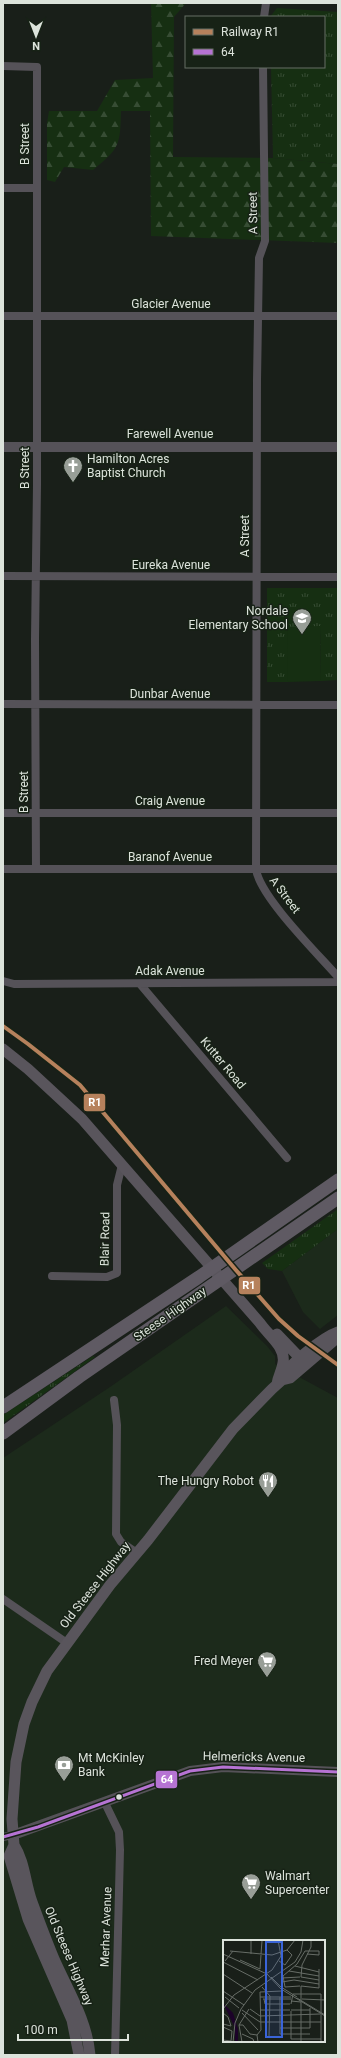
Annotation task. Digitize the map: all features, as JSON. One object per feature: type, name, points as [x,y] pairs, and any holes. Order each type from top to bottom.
[{"type":"highway","name":"Steese Highway","points":[[3,1407],[212,1267],[338,1180]]},
{"type":"highway","name":"Steese Highway","points":[[3,1433],[79,1377],[338,1198]]},
{"type":"main road","points":[[3,1050],[33,1073],[77,1114],[222,1278],[266,1332],[277,1343],[284,1356],[283,1381]]},
{"type":"main road","points":[[260,1323],[270,1328],[300,1358]]},
{"type":"main road","points":[[283,1381],[298,1364],[300,1358],[330,1334],[338,1332]]},
{"type":"main road","name":"Old Steese Highway","points":[[79,2055],[72,2020],[43,1958],[18,1892],[9,1856],[14,1773],[24,1724],[39,1686],[67,1643],[110,1585],[184,1494],[220,1445],[254,1407],[283,1381],[338,1337]]},
{"type":"main road","name":"Old Steese Highway","points":[[10,1839],[20,1854],[31,1899],[54,1960],[73,1996],[84,2024],[90,2055]]},
{"type":"street","points":[[264,16],[266,3]]},
{"type":"street","name":"B Street","points":[[3,66],[37,66],[37,447],[35,577],[36,869]]},
{"type":"street","name":"A Street","points":[[263,68],[265,241],[259,258],[258,316],[258,705],[256,869],[259,880],[268,896],[338,976]]},
{"type":"street","points":[[3,188],[37,188]]},
{"type":"street","name":"Glacier Avenue","points":[[3,316],[338,316]]},
{"type":"street","name":"Farewell Avenue","points":[[3,447],[338,446]]},
{"type":"street","name":"Eureka Avenue","points":[[3,576],[257,578],[338,577]]},
{"type":"street","name":"Dunbar Avenue","points":[[3,704],[338,705]]},
{"type":"street","name":"Craig Avenue","points":[[3,813],[338,813]]},
{"type":"street","name":"Baranof Avenue","points":[[3,869],[338,869]]},
{"type":"street","name":"Adak Avenue","points":[[3,981],[14,984],[338,982]]},
{"type":"street","name":"Kutter Road","points":[[140,984],[287,1158]]},
{"type":"street","name":"Blair Road","points":[[52,1276],[107,1277],[117,1273],[117,1185],[122,1165]]},
{"type":"street","points":[[114,1400],[117,1425],[116,1534],[121,1542],[137,1553]]},
{"type":"street","points":[[3,1599],[67,1643]]},
{"type":"street","name":"Helmericks Avenue","points":[[10,1839],[176,1775],[207,1768],[338,1772]]},
{"type":"street","name":"Merhar Avenue","points":[[105,1803],[119,1832],[120,1850],[115,2055]]},
{"type":"shaded area","points":[[338,1229],[338,1315],[320,1329],[303,1312],[282,1271]]},
{"type":"shaded area","points":[[226,1306],[267,1346],[275,1356],[275,1364],[338,1398],[338,2055],[3,2055],[3,1458],[110,1387]]},
{"type":"green space","points":[[151,3],[186,3],[174,17],[173,157],[273,158],[338,164],[338,243],[151,236],[150,111],[121,111],[120,131],[117,145],[109,156],[93,170],[64,167],[55,182],[47,180],[47,123],[49,111],[97,111],[115,80],[153,78]]},
{"type":"green space","points":[[277,8],[338,12],[338,164],[273,158],[271,68],[325,68],[325,16],[271,16]]},
{"type":"green space","name":"Nordale Elementary School","points":[[267,588],[338,588],[338,680],[321,681],[320,627],[288,627],[288,682],[267,682]]},
{"type":"green space","points":[[320,626],[321,681],[288,682],[287,627]]},
{"type":"green space","points":[[338,1209],[338,1229],[282,1271],[268,1269],[262,1263]]},
{"type":"green space","points":[[93,1356],[95,1357],[3,1423],[3,1415]]},
{"type":"rail line","name":"R1","points":[[3,1026],[80,1085],[279,1319],[298,1336],[338,1365]]},
{"type":"transit line","name":"64","points":[[3,1837],[38,1827],[190,1771],[223,1767],[338,1772]]},
{"type":"place","name":"Hamilton Acres Baptist Church","points":[[73,483]]},
{"type":"place","name":"Nordale Elementary School","points":[[302,635]]},
{"type":"place","name":"The Hungry Robot","points":[[268,1498]]},
{"type":"place","name":"Fred Meyer","points":[[267,1678]]},
{"type":"place","name":"Mt McKinley Bank","points":[[64,1782]]},
{"type":"place","name":"Walmart Supercenter","points":[[251,1900]]}]
